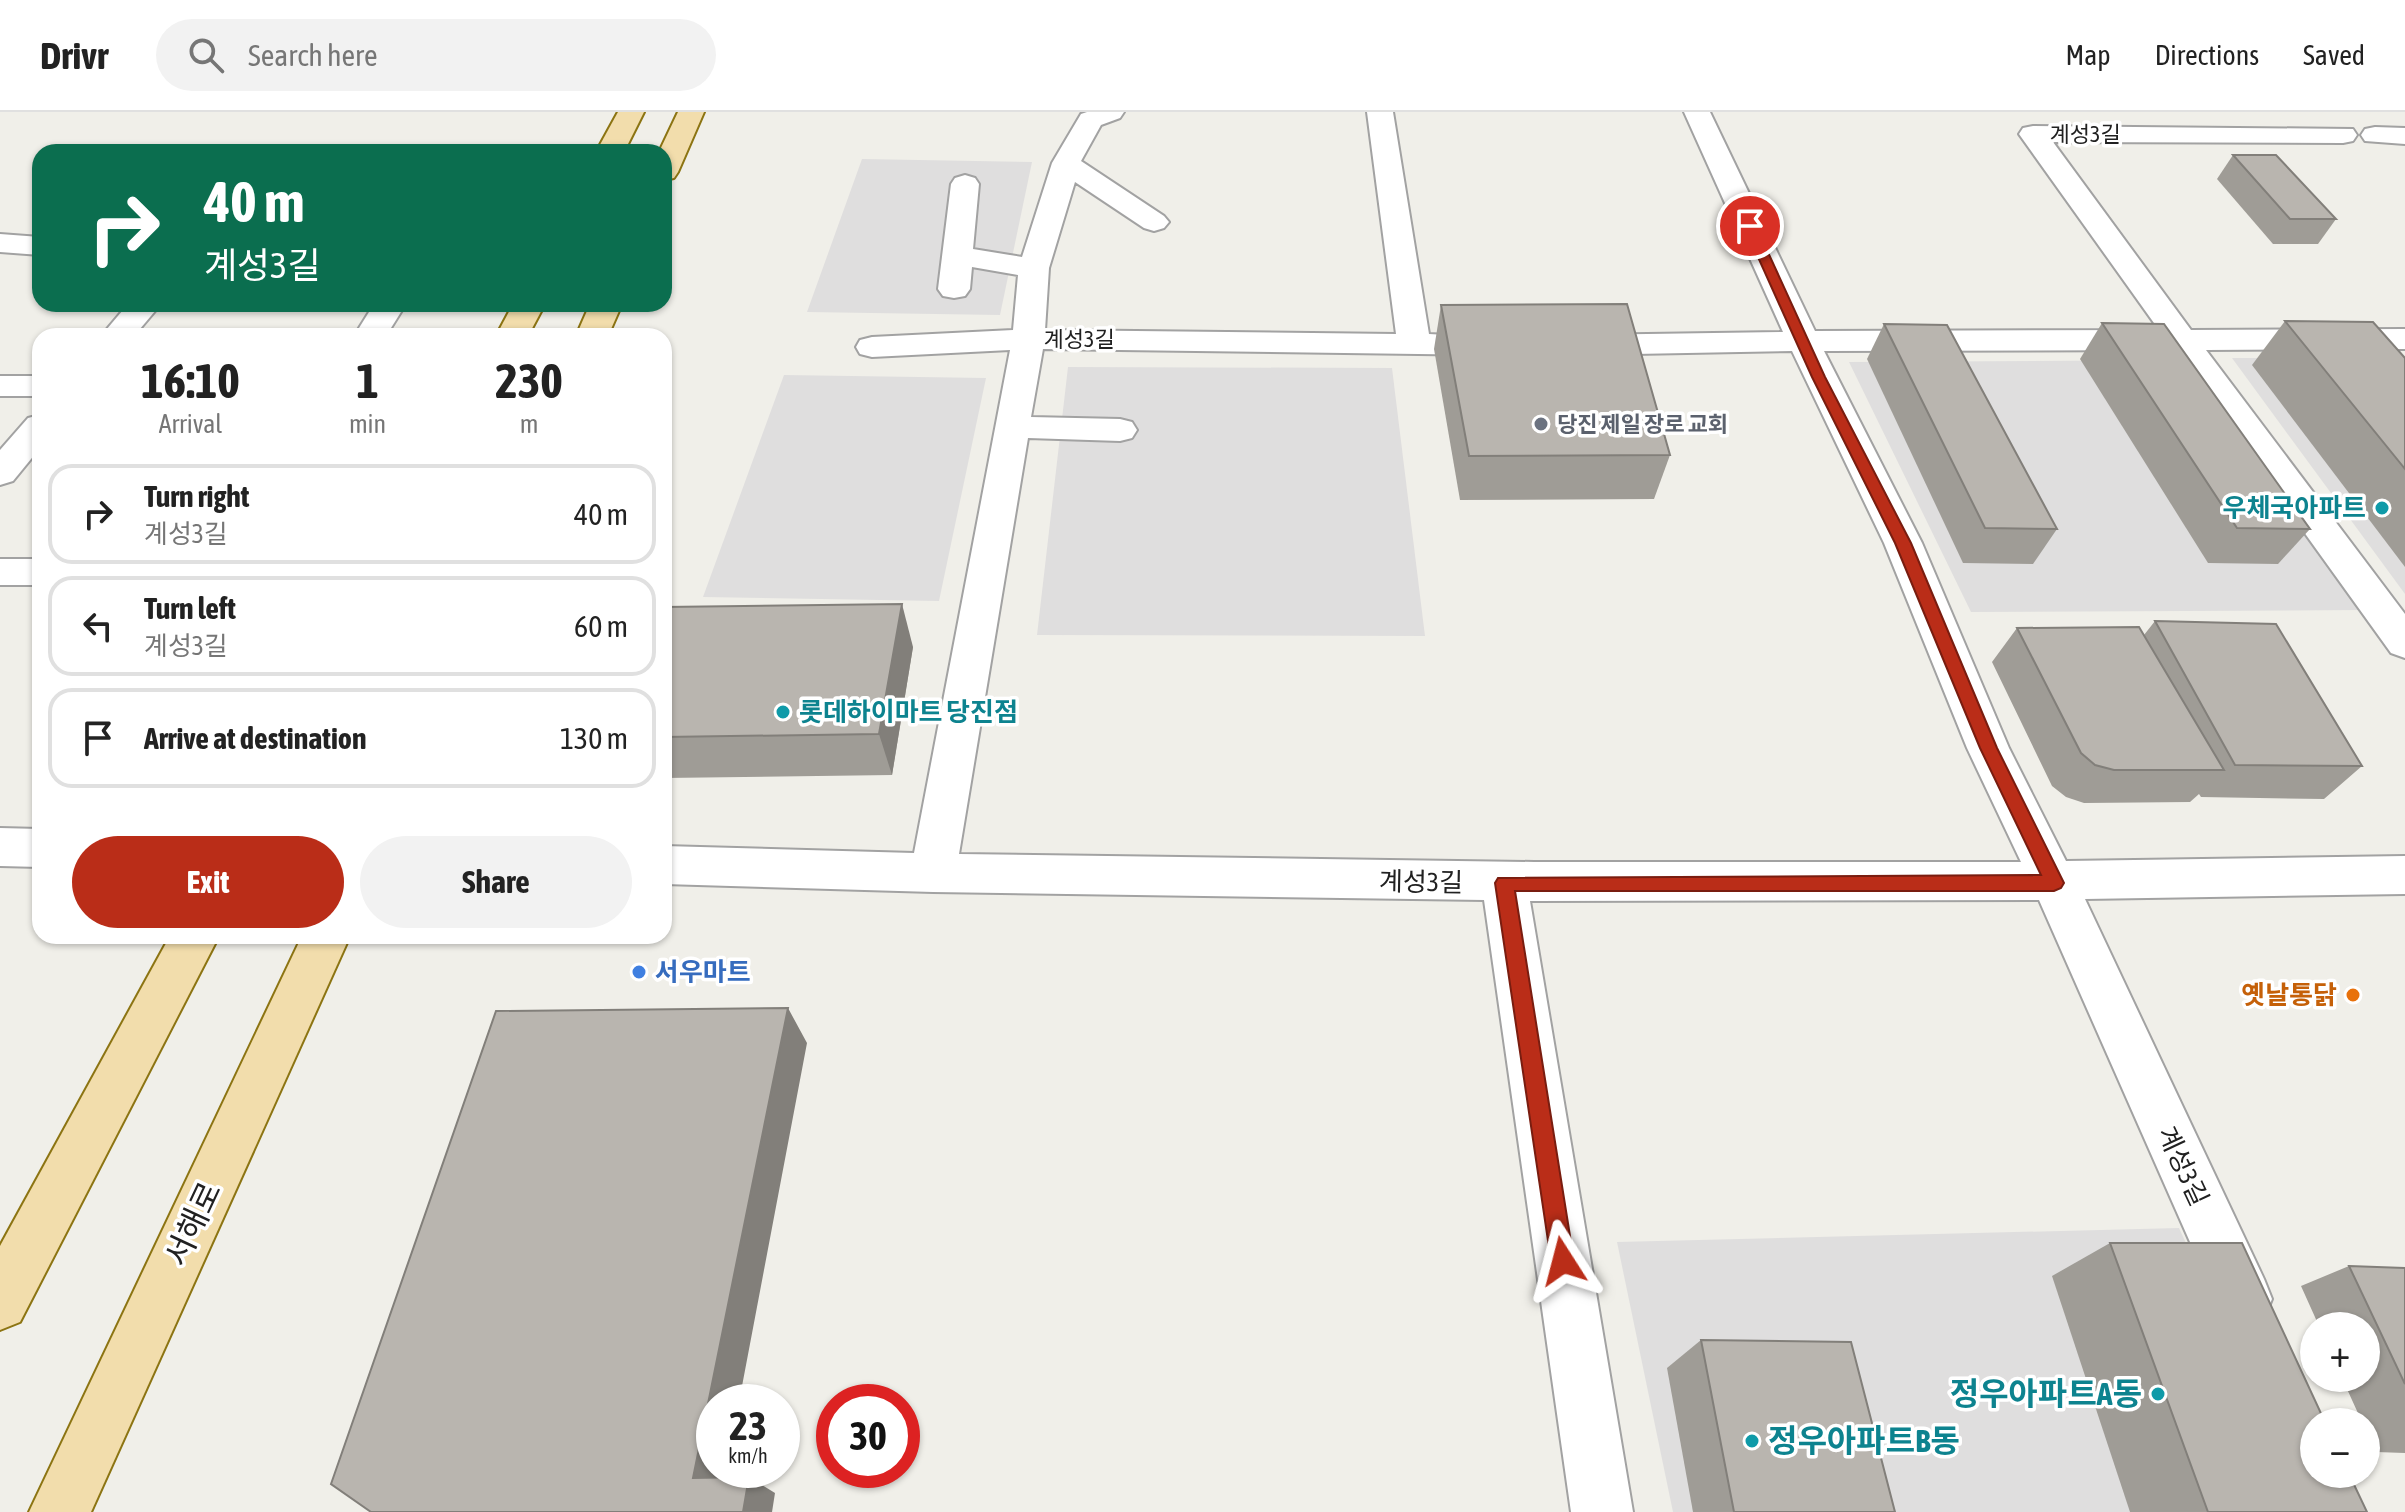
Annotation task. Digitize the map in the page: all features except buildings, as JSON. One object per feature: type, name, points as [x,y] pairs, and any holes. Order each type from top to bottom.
[{"type":"main road","points":[[614,144],[631,112]]},
{"type":"main road","points":[[672,154],[691,112]]},
{"type":"main road","points":[[0,1302],[191,944]]},
{"type":"main road","name":"서해로","points":[[60,1512],[322,944]]},
{"type":"street","name":"계성3길","points":[[933,873],[1028,339],[1034,268],[1066,163],[1091,120],[1111,112]]},
{"type":"street","points":[[1380,112],[1414,345]]},
{"type":"street","name":"계성3길","points":[[1697,112],[1803,341],[1903,543],[1988,748],[2054,883],[2260,1332]]},
{"type":"street","name":"계성3길","points":[[2405,136],[2033,134],[2405,643]]},
{"type":"street","points":[[1066,163],[1154,222]]},
{"type":"street","points":[[954,289],[965,184]]},
{"type":"street","points":[[0,243],[32,245]]},
{"type":"street","points":[[956,255],[1034,268]]},
{"type":"street","points":[[124,328],[138,312]]},
{"type":"street","name":"계성3길","points":[[1028,339],[1523,345]]},
{"type":"street","points":[[872,347],[1028,339]]},
{"type":"street","points":[[1554,345],[2405,339]]},
{"type":"street","points":[[0,386],[32,386]]},
{"type":"street","points":[[1010,427],[1120,430]]},
{"type":"street","points":[[0,473],[32,435]]},
{"type":"street","points":[[0,572],[32,572]]},
{"type":"street","points":[[0,847],[32,848]]},
{"type":"street","name":"계성3길","points":[[672,865],[1504,883],[2054,883],[2405,875]]},
{"type":"street","points":[[1504,883],[1602,1512]]},
{"type":"shaded area","points":[[862,159],[1032,162],[1000,315],[807,312]]},
{"type":"shaded area","name":"우체국아파트","points":[[2232,358],[2347,358],[2405,375],[2405,594]]},
{"type":"shaded area","points":[[2180,360],[2364,610],[1971,612],[1849,362]]},
{"type":"shaded area","points":[[1068,367],[1392,368],[1425,636],[1037,635]]},
{"type":"shaded area","points":[[784,375],[986,378],[939,601],[703,597]]},
{"type":"shaded area","points":[[2179,1228],[2311,1512],[1673,1512],[1617,1242]]},
{"type":"place","name":"당진 제일 장로 교회","points":[[1541,424]]},
{"type":"place","name":"우체국아파트","points":[[2382,508]]},
{"type":"place","name":"롯데하이마트 당진점","points":[[783,712]]},
{"type":"place","name":"서우마트","points":[[639,972]]},
{"type":"place","name":"옛날통닭","points":[[2353,995]]},
{"type":"place","name":"정우아파트A동","points":[[2158,1394]]},
{"type":"place","name":"정우아파트B동","points":[[1752,1441]]},
{"type":"route","points":[[1563,1261],[1504,883],[2054,883],[1988,748],[1903,543],[1819,377],[1750,226]]}]
